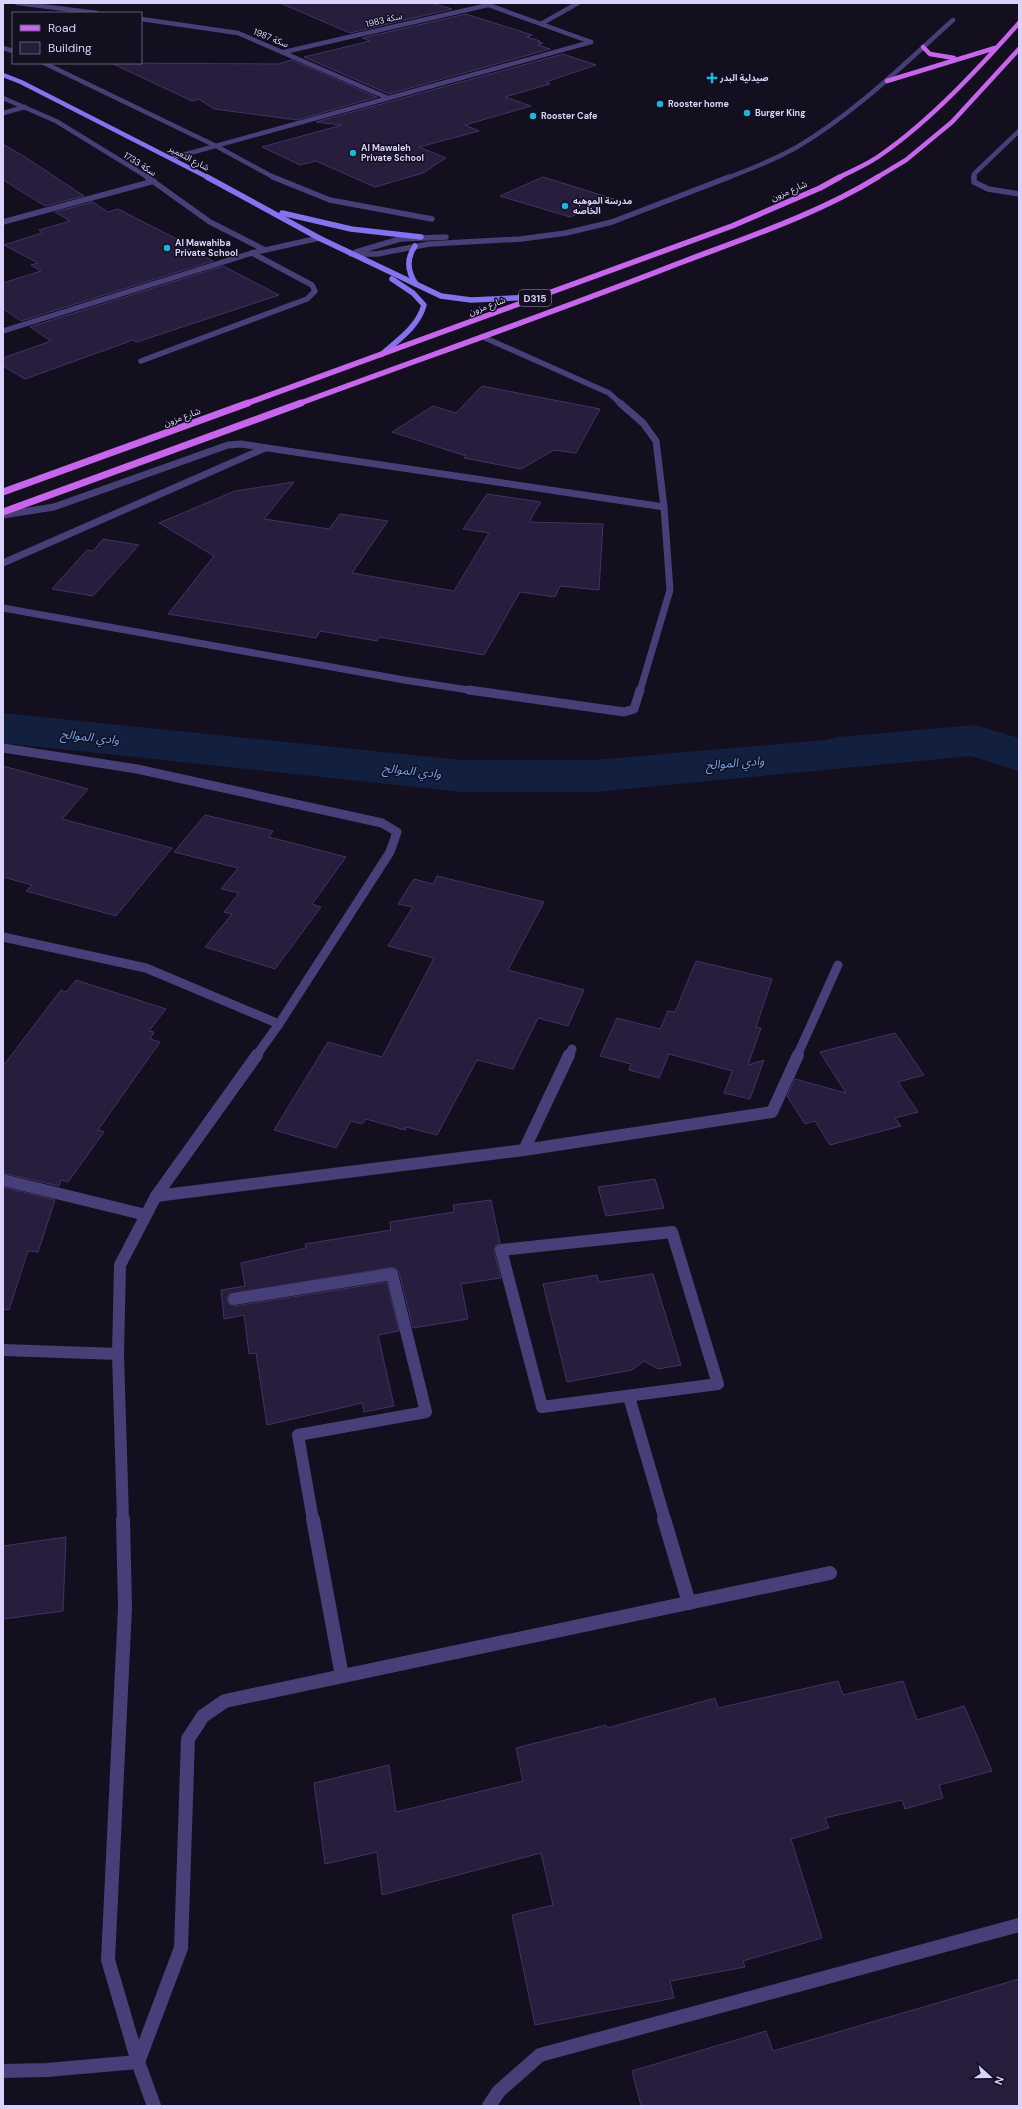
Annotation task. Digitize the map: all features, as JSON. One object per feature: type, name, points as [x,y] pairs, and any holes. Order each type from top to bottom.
[{"type":"main road","name":"شارع مزون","points":[[3,492],[732,226],[820,188],[880,155],[925,119],[997,48],[1019,22]]},
{"type":"main road","points":[[924,47],[930,54],[966,57]]},
{"type":"main road","points":[[887,81],[922,69],[997,48]]},
{"type":"main road","name":"D315","points":[[3,513],[483,337],[778,225],[853,192],[906,160],[952,122],[1017,54],[1019,50]]},
{"type":"main road","name":"شارع التعمير","points":[[3,75],[21,82],[172,158],[319,238],[441,296],[471,300],[536,297]]},
{"type":"main road","points":[[265,208],[344,229],[421,237]]},
{"type":"main road","points":[[415,246],[408,258],[407,265],[411,278],[416,284]]},
{"type":"main road","name":"شارع التعمير","points":[[365,261],[413,293],[424,305],[423,314],[382,354]]},
{"type":"street","points":[[17,3],[89,12]]},
{"type":"street","points":[[541,24],[578,3]]},
{"type":"street","name":"سكة 1983","points":[[284,52],[486,4],[591,42],[388,98]]},
{"type":"street","points":[[72,10],[79,6]]},
{"type":"street","name":"سكة 1987","points":[[142,19],[238,33],[388,98]]},
{"type":"street","points":[[352,254],[377,254],[415,246],[474,240],[544,236],[612,222],[771,161],[796,148],[848,112],[887,81],[953,20]]},
{"type":"street","points":[[46,64],[216,146],[284,183],[330,200],[432,219]]},
{"type":"street","name":"سكة 1733","points":[[3,98],[56,121],[154,181],[210,222],[264,250]]},
{"type":"street","points":[[172,158],[388,98]]},
{"type":"street","points":[[3,113],[25,107]]},
{"type":"street","points":[[1019,131],[974,174],[974,182],[988,189],[1019,194]]},
{"type":"street","points":[[3,222],[154,181]]},
{"type":"street","points":[[352,254],[389,242],[421,237],[474,240]]},
{"type":"street","points":[[3,331],[252,253],[319,238]]},
{"type":"street","points":[[141,361],[307,299],[315,291],[312,285],[252,253]]},
{"type":"street","points":[[3,608],[404,680],[624,712],[634,708],[670,590],[664,507],[656,441],[643,422],[609,393],[483,337]]},
{"type":"street","points":[[3,513],[54,508],[228,445],[241,444],[664,507]]},
{"type":"street","points":[[3,563],[265,448]]},
{"type":"street","points":[[3,748],[137,769],[382,823],[397,832],[390,852],[279,1024],[156,1196],[120,1265],[118,1354],[125,1608],[108,1960],[138,2062],[154,2106]]},
{"type":"street","points":[[3,937],[146,968],[279,1024]]},
{"type":"street","points":[[156,1196],[524,1150],[772,1112],[838,965]]},
{"type":"street","points":[[524,1150],[572,1049]]},
{"type":"street","points":[[3,1180],[146,1214]]},
{"type":"street","points":[[672,1232],[718,1384],[629,1397],[542,1407],[501,1250],[672,1232]]},
{"type":"street","points":[[234,1299],[392,1274],[426,1412],[298,1435],[342,1676]]},
{"type":"street","points":[[3,1350],[118,1354]]},
{"type":"street","points":[[629,1397],[689,1603]]},
{"type":"street","points":[[138,2062],[182,1948],[188,1738],[203,1716],[225,1701],[830,1573]]},
{"type":"street","points":[[489,2106],[499,2092],[540,2055],[1019,1925]]},
{"type":"street","points":[[3,2071],[47,2070],[138,2062]]},
{"type":"building","points":[[280,3],[432,3],[452,9],[350,33]]},
{"type":"building","points":[[466,14],[532,35],[527,37],[540,41],[538,42],[543,43],[538,45],[550,49],[389,94],[304,57],[370,41],[362,38]]},
{"type":"building","points":[[563,54],[596,65],[546,82],[550,84],[505,97],[531,106],[465,125],[479,131],[419,147],[446,158],[423,173],[375,187],[316,161],[300,165],[262,147],[342,125],[316,122]]},
{"type":"building","points":[[292,60],[377,97],[297,120],[214,109],[199,99],[192,101],[113,64],[142,63],[278,64]]},
{"type":"building","points":[[3,144],[84,196],[45,206],[3,180]]},
{"type":"building","name":"مدرسة الموهبه الخاصه","points":[[543,177],[614,199],[570,217],[500,196]]},
{"type":"building","points":[[93,202],[108,212],[118,209],[185,243],[180,244],[213,261],[21,321],[3,309],[3,283],[41,271],[31,265],[38,263],[4,245],[42,233],[39,230],[70,221],[55,212]]},
{"type":"building","points":[[223,266],[279,295],[137,342],[133,340],[25,379],[3,366],[3,358],[51,341],[30,327]]},
{"type":"building","points":[[482,386],[600,409],[576,453],[554,450],[521,469],[464,458],[466,456],[392,432],[433,406],[456,413]]},
{"type":"building","points":[[294,482],[264,519],[329,529],[340,514],[388,521],[352,573],[454,591],[489,533],[463,529],[487,494],[541,502],[529,522],[603,524],[599,590],[560,586],[555,597],[520,592],[484,655],[379,637],[377,641],[320,631],[316,638],[168,614],[214,556],[159,523],[235,491]]},
{"type":"building","points":[[103,539],[139,545],[93,596],[52,589],[87,550],[93,551]]},
{"type":"building","points":[[3,766],[88,789],[62,819],[172,848],[116,916],[26,891],[32,885],[3,877]]},
{"type":"building","points":[[205,815],[273,831],[269,837],[346,857],[312,904],[321,907],[275,969],[205,947],[232,914],[224,912],[239,893],[221,889],[238,868],[174,852]]},
{"type":"building","points":[[437,876],[544,902],[508,970],[584,990],[568,1026],[538,1018],[513,1069],[477,1060],[437,1135],[406,1127],[405,1130],[366,1119],[362,1124],[351,1121],[336,1148],[274,1130],[328,1042],[382,1057],[434,958],[388,946],[413,907],[398,904],[414,879],[433,884]]},
{"type":"building","points":[[696,961],[772,979],[756,1027],[761,1028],[748,1065],[764,1060],[750,1099],[724,1093],[732,1071],[669,1054],[659,1078],[629,1070],[631,1064],[600,1056],[617,1018],[660,1029],[668,1011],[675,1012]]},
{"type":"building","points":[[76,980],[166,1009],[149,1031],[154,1032],[150,1039],[160,1042],[98,1130],[104,1132],[68,1182],[61,1180],[59,1186],[3,1173],[3,1066],[61,990],[66,992]]},
{"type":"building","points":[[895,1033],[924,1075],[898,1082],[918,1112],[895,1118],[901,1126],[830,1145],[815,1121],[805,1124],[787,1096],[795,1079],[846,1093],[820,1052]]},
{"type":"building","points":[[655,1179],[664,1208],[606,1216],[598,1187]]},
{"type":"building","points":[[3,1187],[55,1200],[38,1252],[28,1251],[9,1310],[3,1309]]},
{"type":"building","points":[[491,1200],[500,1243],[496,1245],[494,1251],[501,1278],[461,1284],[468,1319],[413,1328],[399,1272],[394,1267],[229,1294],[227,1297],[228,1303],[235,1306],[387,1282],[399,1331],[378,1335],[394,1406],[364,1412],[362,1403],[267,1425],[256,1353],[249,1354],[244,1315],[224,1319],[221,1290],[245,1286],[241,1263],[306,1248],[305,1244],[391,1230],[390,1222],[454,1212],[453,1205]]},
{"type":"building","points":[[653,1274],[681,1365],[658,1369],[644,1361],[632,1370],[567,1382],[543,1284],[597,1275],[599,1282]]},
{"type":"building","points":[[66,1537],[63,1611],[3,1619],[3,1546]]},
{"type":"building","points":[[838,1681],[843,1695],[903,1681],[917,1720],[964,1706],[992,1771],[939,1785],[943,1798],[905,1809],[902,1800],[825,1818],[829,1828],[791,1839],[822,1938],[743,1961],[745,1967],[670,1981],[674,1998],[535,2025],[512,1915],[553,1905],[541,1853],[382,1895],[377,1852],[325,1864],[314,1783],[389,1765],[396,1812],[523,1781],[516,1748],[606,1725],[607,1728],[715,1698],[718,1708]]},
{"type":"building","points":[[1019,1979],[1019,2106],[641,2106],[632,2071],[766,2031],[773,2051]]},
{"type":"waterway","name":"وادي الموالح","points":[[3,728],[462,776],[595,776],[822,755]]},
{"type":"waterway","name":"وادي الموالح","points":[[838,753],[975,740],[1019,755]]},
{"type":"place","name":"صيدلية البدر","points":[[712,78]]},
{"type":"place","name":"Rooster home","points":[[660,104]]},
{"type":"place","name":"Burger King","points":[[747,113]]},
{"type":"place","name":"Rooster Cafe","points":[[533,116]]},
{"type":"place","name":"Al Mawaleh Private School","points":[[353,153]]},
{"type":"place","name":"مدرسة الموهبه الخاصه","points":[[565,206]]},
{"type":"place","name":"Al Mawahiba Private School","points":[[167,248]]}]
